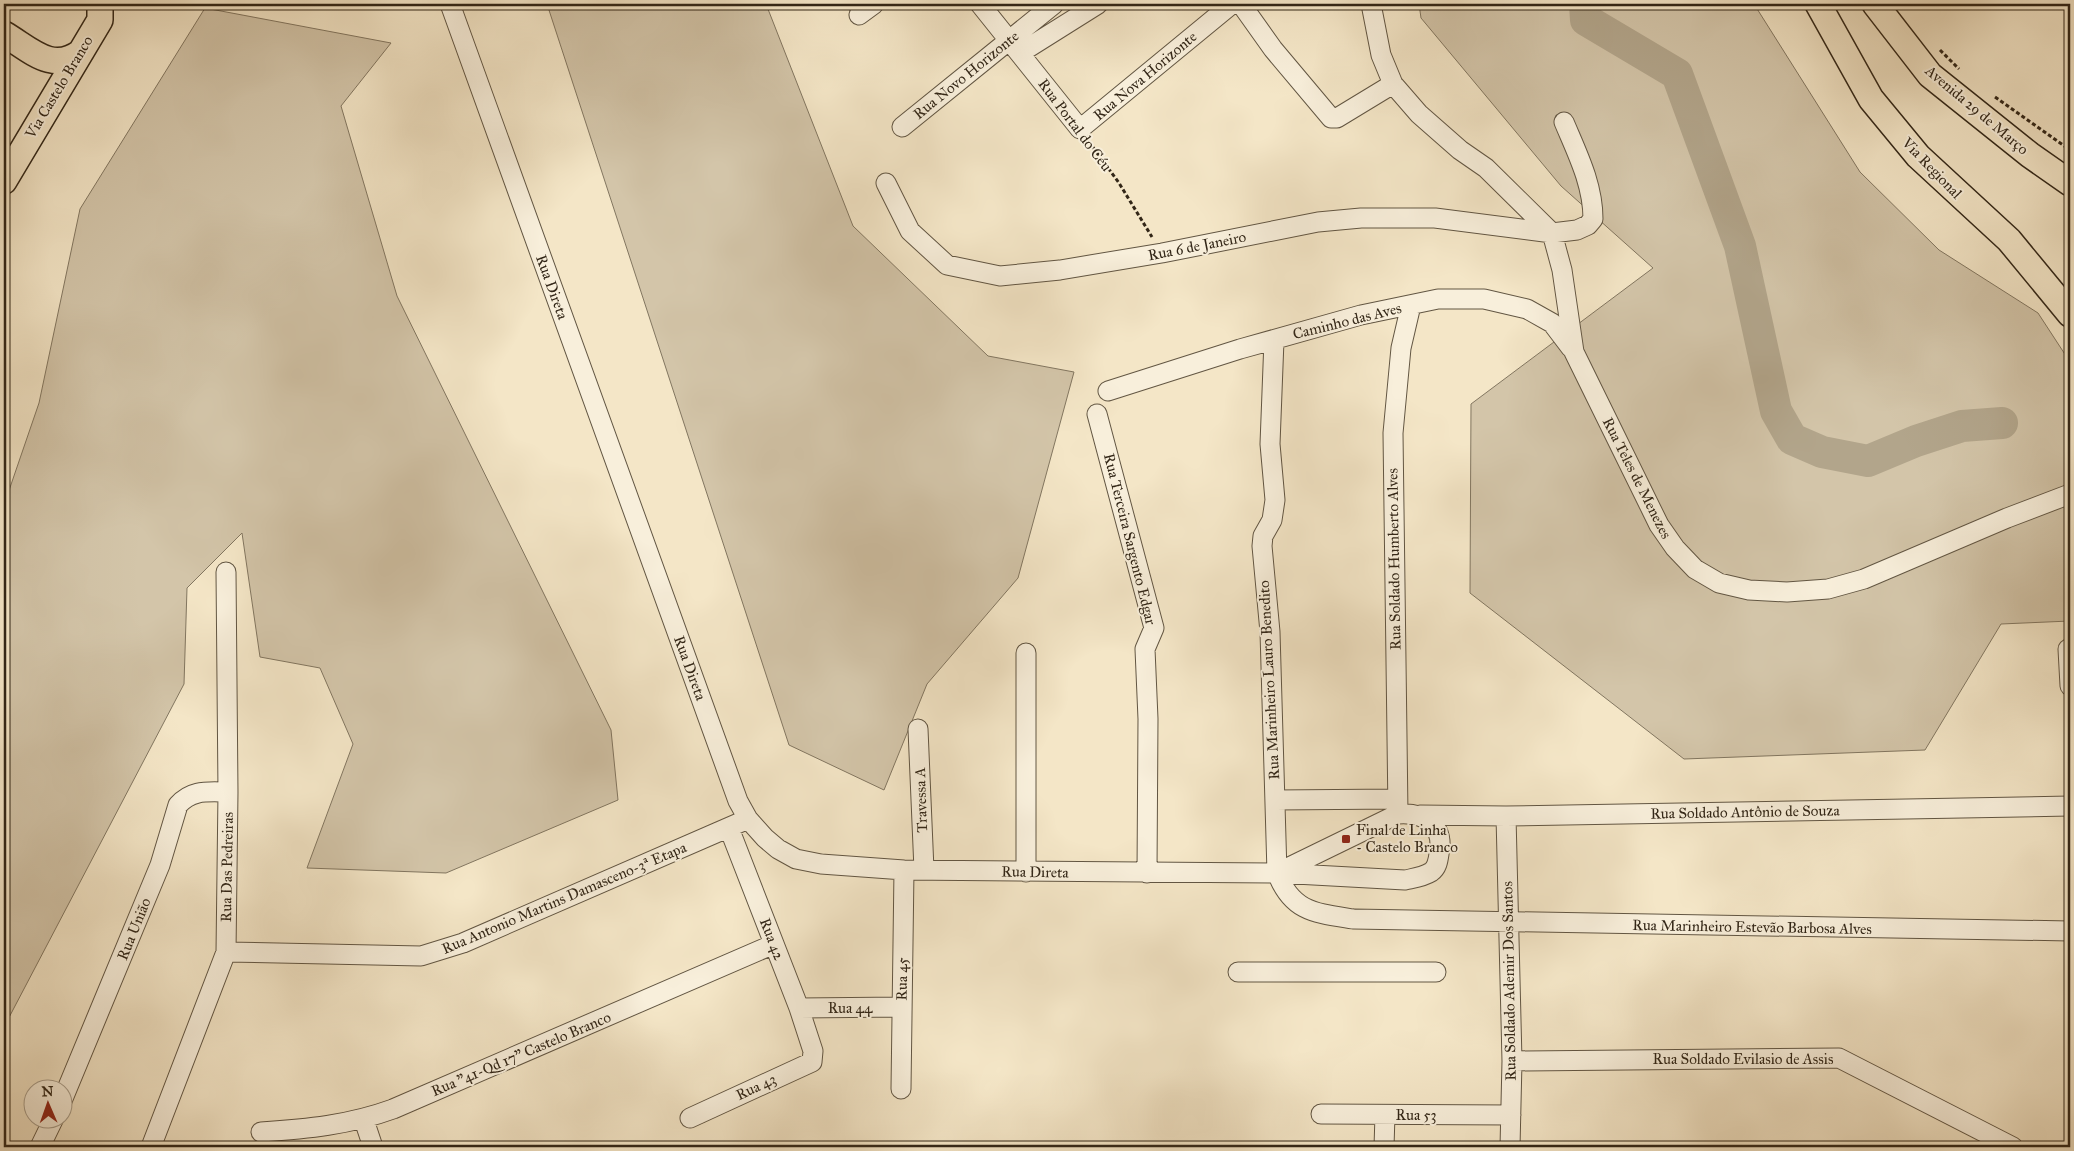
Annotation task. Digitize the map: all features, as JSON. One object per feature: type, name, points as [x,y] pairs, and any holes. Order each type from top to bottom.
[{"type":"main road","name":"Via Regional","points":[[1818,4],[1877,106],[1918,156],[2009,240],[2070,314]]},
{"type":"main road","name":"Avenida 29 de Março","points":[[1875,4],[1930,75],[2030,155],[2070,183]]},
{"type":"main road","name":"Via Castelo Branco","points":[[4,181],[81,52],[103,9]]},
{"type":"main road","points":[[4,34],[50,62],[65,61],[81,52]]},
{"type":"main road","points":[[2009,240],[2070,293]]},
{"type":"street","name":"Rua Direta","points":[[450,4],[732,786],[748,819],[765,838],[796,859],[821,864],[904,870],[1277,873],[1405,880],[1420,877],[1432,871],[1438,863],[1440,849],[1437,828],[1420,815],[1398,807],[1277,873]]},
{"type":"street","points":[[859,15],[874,4]]},
{"type":"street","name":"Rua Portal do Céu","points":[[980,4],[1080,129]]},
{"type":"street","name":"Rua Novo Horizonte","points":[[902,127],[1015,46],[1054,4]]},
{"type":"street","points":[[1015,46],[1098,4]]},
{"type":"street","name":"Rua Nova Horizonte","points":[[1080,129],[1232,4]]},
{"type":"street","points":[[1240,4],[1273,49],[1330,118],[1337,118],[1394,84]]},
{"type":"street","points":[[1371,4],[1381,55],[1394,84],[1419,114],[1460,150],[1486,168],[1552,233]]},
{"type":"street","name":"Rua 6 de Janeiro","points":[[886,183],[910,231],[946,266],[1000,276],[1060,270],[1162,253],[1318,222],[1361,218],[1435,218],[1552,233],[1576,230],[1588,225],[1593,219],[1590,192],[1583,168],[1564,122]]},
{"type":"street","name":"Rua Teles de Menezes","points":[[1552,233],[1562,270],[1574,352],[1659,525],[1675,548],[1696,569],[1719,583],[1749,590],[1787,592],[1828,589],[1864,579],[2007,518],[2070,494]]},
{"type":"street","name":"Caminho das Aves","points":[[1108,391],[1362,315],[1438,299],[1484,299],[1527,309],[1546,318],[1558,328],[1574,352]]},
{"type":"street","name":"Rua Soldado Humberto Alves","points":[[1398,807],[1393,434],[1401,348],[1411,305]]},
{"type":"street","name":"Rua Marinheiro Lauro Benedito","points":[[1274,340],[1270,435],[1274,500],[1272,520],[1263,536],[1262,546],[1270,632],[1277,873]]},
{"type":"street","name":"Rua Terceira Sargento Edgar","points":[[1097,414],[1154,628],[1145,649],[1148,719],[1147,873]]},
{"type":"street","name":"Rua Das Pedreiras","points":[[151,1147],[226,952],[228,792],[226,572]]},
{"type":"street","points":[[2068,649],[2070,686]]},
{"type":"street","points":[[1026,653],[1026,872]]},
{"type":"street","name":"Travessa A","points":[[918,729],[924,870]]},
{"type":"street","name":"Rua União","points":[[72,1078],[160,865],[178,805],[185,797],[195,792],[228,792]]},
{"type":"street","points":[[1275,800],[1398,807]]},
{"type":"street","name":"Rua Soldado Antônio de Souza","points":[[1420,815],[1506,816],[2070,806]]},
{"type":"street","name":"Rua Soldado Ademir Dos Santos","points":[[1506,816],[1512,1061],[1510,1147]]},
{"type":"street","name":"Rua Antonio Martins Damasceno-3ª Etapa","points":[[226,952],[421,956],[463,943],[748,819]]},
{"type":"street","name":"Rua 42","points":[[728,828],[814,1051]]},
{"type":"street","name":"Rua 45","points":[[901,1089],[904,870]]},
{"type":"street","name":"Rua Marinheiro Estevão Barbosa Alves","points":[[1277,873],[1284,891],[1290,899],[1300,906],[1329,916],[1353,919],[1433,922],[2070,931]]},
{"type":"street","name":"Rua \"41-Qd 17\" Castelo Branco","points":[[261,1132],[311,1129],[364,1120],[402,1106],[774,944]]},
{"type":"street","points":[[1238,972],[1436,972]]},
{"type":"street","name":"Rua 44","points":[[799,1008],[902,1007]]},
{"type":"street","name":"Rua 43","points":[[690,1118],[812,1062],[814,1051]]},
{"type":"street","name":"Rua Soldado Evilasio de Assis","points":[[1512,1061],[1839,1058],[2013,1147]]},
{"type":"street","name":"Rua 53","points":[[1321,1114],[1511,1114]]},
{"type":"street","points":[[1384,1147],[1385,1115]]},
{"type":"street","points":[[364,1120],[373,1147]]},
{"type":"street","points":[[40,1147],[49,1128]]},
{"type":"path","points":[[1939,49],[1965,74]]},
{"type":"path","points":[[1987,91],[2070,150]]},
{"type":"path","name":"Rua Portal do Céu","points":[[1080,129],[1119,183],[1162,253]]},
{"type":"shaded area","points":[[547,4],[766,4],[853,226],[988,356],[1074,372],[1018,578],[927,684],[884,790],[789,745]]},
{"type":"shaded area","points":[[1419,4],[1754,4],[1860,172],[1939,250],[2038,313],[2070,362],[2070,621],[2001,624],[1925,750],[1684,759],[1470,593],[1471,404],[1653,268],[1561,186],[1421,18]]},
{"type":"shaded area","points":[[205,8],[391,43],[341,106],[397,296],[611,730],[618,800],[446,873],[307,868],[353,744],[320,668],[260,657],[242,533],[187,588],[184,684],[4,1027],[4,505],[39,403],[80,209]]},
{"type":"waterway","points":[[1585,4],[1586,20],[1677,74],[1740,246],[1776,411],[1792,439],[1822,452],[1868,461],[1916,441],[1962,426],[2002,423]]},
{"type":"place","name":"Final de Linha - Castelo Branco","points":[[1346,839]]}]
